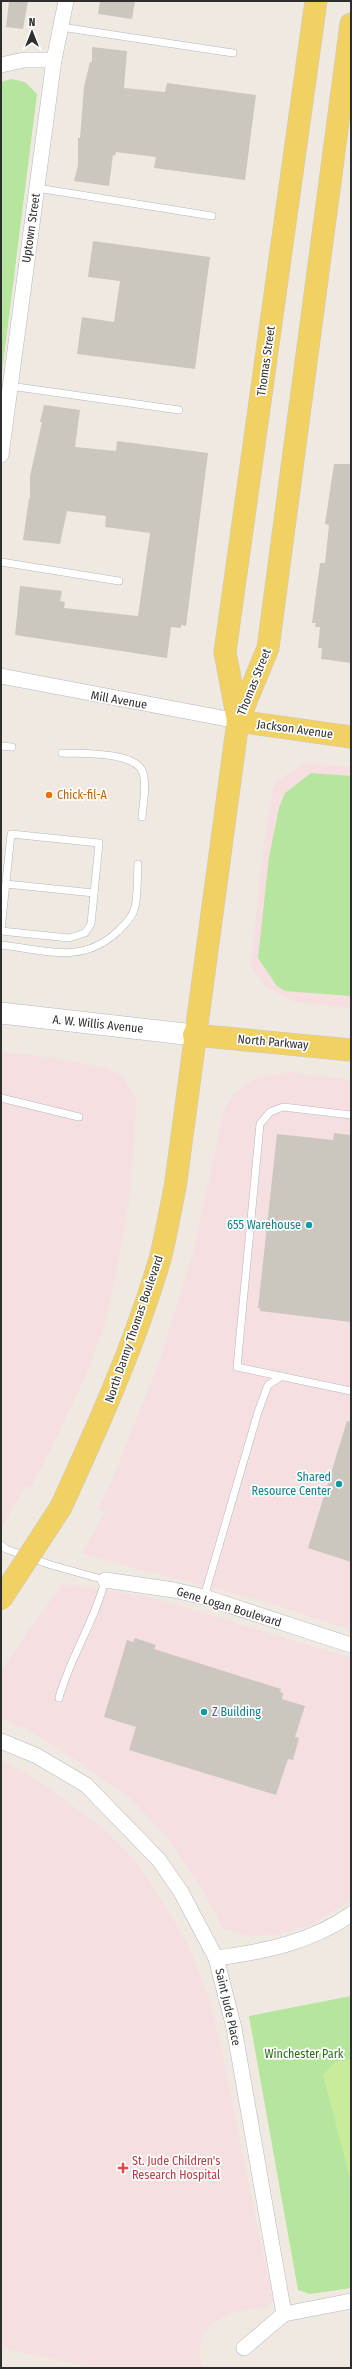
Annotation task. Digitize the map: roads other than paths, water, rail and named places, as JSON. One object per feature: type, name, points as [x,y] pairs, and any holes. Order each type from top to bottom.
[{"type":"main road","name":"Thomas Street","points":[[238,721],[225,652],[316,1]]},
{"type":"main road","name":"Thomas Street","points":[[194,1035],[238,721],[268,648],[351,24]]},
{"type":"main road","name":"Jackson Avenue","points":[[238,721],[351,737]]},
{"type":"main road","name":"A. W. Willis Avenue","points":[[1,1013],[194,1035]]},
{"type":"main road","name":"North Parkway","points":[[194,1035],[351,1050]]},
{"type":"main road","name":"North Danny Thomas Boulevard","points":[[1,1598],[61,1507],[107,1406],[160,1257],[175,1188],[194,1035]]},
{"type":"street","name":"Uptown Street","points":[[1,455],[3,426],[10,386],[54,60],[66,1]]},
{"type":"street","points":[[1,65],[24,60],[54,60]]},
{"type":"street","name":"Mill Avenue","points":[[1,676],[238,721]]},
{"type":"street","name":"Gene Logan Boulevard","points":[[105,1580],[174,1590],[204,1597],[351,1645]]},
{"type":"street","name":"Saint Jude Place","points":[[1,1741],[38,1756],[86,1784],[160,1860],[181,1892],[216,1958],[234,2028],[284,2314]]},
{"type":"street","points":[[216,1958],[253,1953],[313,1936],[351,1914]]},
{"type":"street","points":[[244,2348],[284,2314],[351,2300]]},
{"type":"lane","points":[[61,27],[233,53]]},
{"type":"lane","points":[[37,188],[212,216]]},
{"type":"lane","points":[[10,386],[178,410]]},
{"type":"lane","points":[[1,562],[119,581]]},
{"type":"lane","points":[[1,746],[12,747]]},
{"type":"lane","points":[[62,753],[122,757],[134,761],[143,772],[145,787],[142,817]]},
{"type":"lane","points":[[11,834],[99,843],[91,924],[85,933],[69,938],[1,931],[6,884],[11,834]]},
{"type":"lane","points":[[1,945],[68,953],[84,952],[106,942],[125,924],[135,909],[138,864]]},
{"type":"lane","points":[[6,884],[94,893]]},
{"type":"lane","points":[[1,1098],[79,1117]]},
{"type":"lane","points":[[351,1115],[283,1107],[264,1116],[258,1130],[237,1367],[351,1391]]},
{"type":"lane","points":[[204,1597],[258,1412],[268,1385],[282,1376]]},
{"type":"lane","points":[[1,1545],[6,1549],[51,1565],[105,1580],[100,1600],[65,1674],[59,1698]]},
{"type":"place","name":"Chick-fil-A","points":[[49,795]]},
{"type":"place","name":"655 Warehouse","points":[[309,1225]]},
{"type":"place","name":"Shared Resource Center","points":[[339,1484]]},
{"type":"place","name":"Z Building","points":[[204,1712]]},
{"type":"place","name":"St. Jude Children's Research Hospital","points":[[123,2168]]},
{"type":"park label","name":"Winchester Park","points":[[304,2054]]}]
